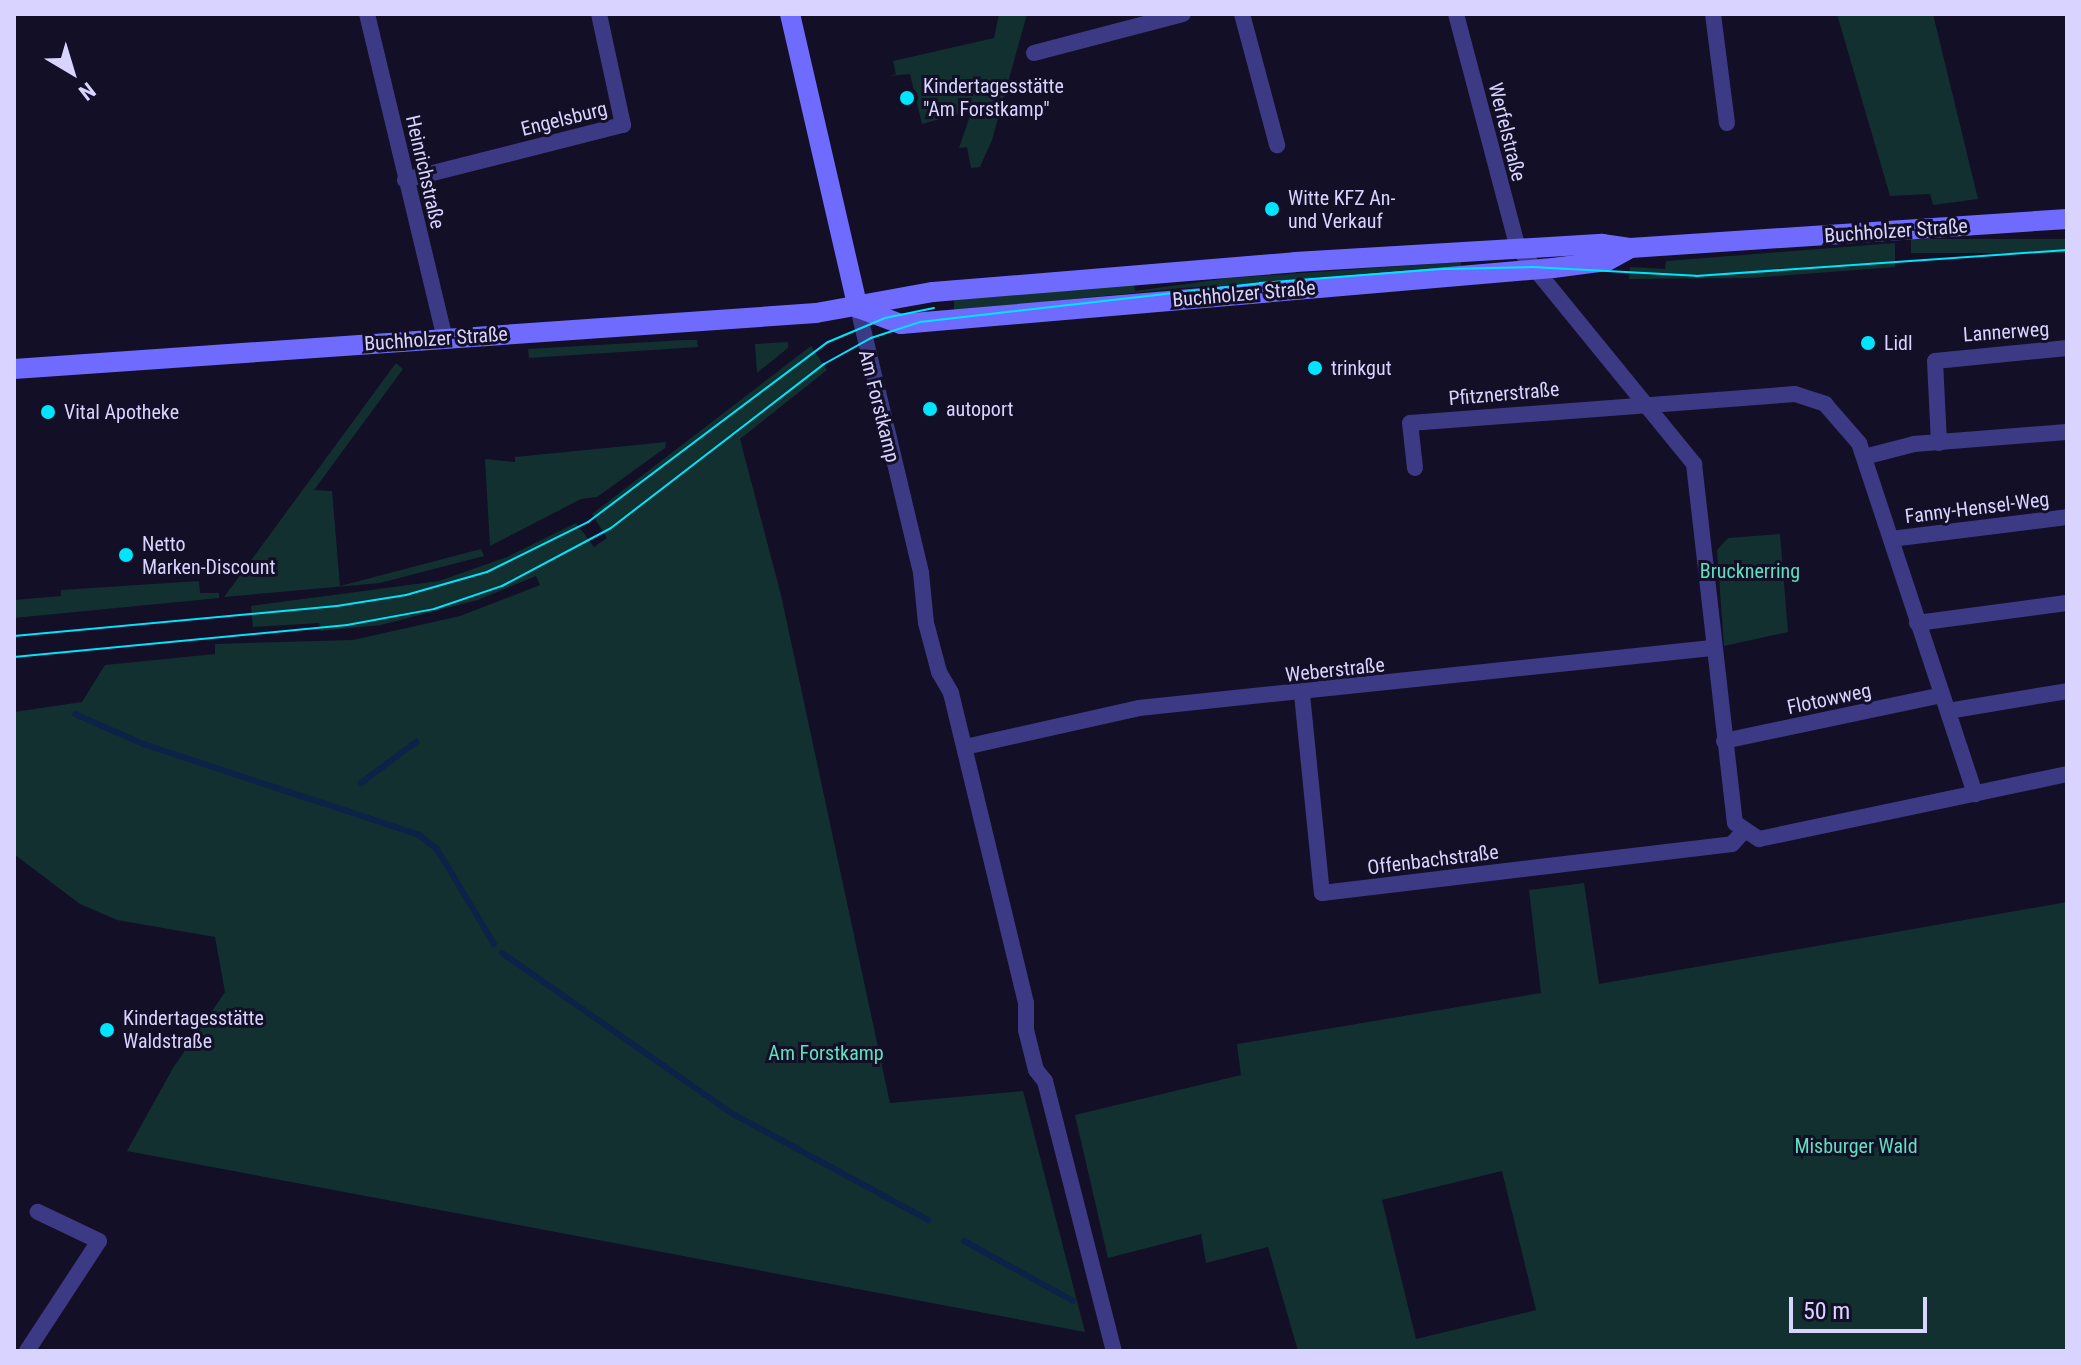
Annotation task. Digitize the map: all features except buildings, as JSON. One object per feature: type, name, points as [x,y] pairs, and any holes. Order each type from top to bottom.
[{"type":"main road","name":"Am Forstkamp","points":[[790,14],[858,308]]},
{"type":"main road","name":"Buchholzer Straße","points":[[14,369],[858,308],[933,292],[1525,259],[1607,261],[1630,248],[2067,219]]},
{"type":"main road","name":"Buchholzer Straße","points":[[858,308],[901,324],[1525,259]]},
{"type":"street","name":"Heinrichstraße","points":[[367,14],[445,339]]},
{"type":"street","name":"Engelsburg","points":[[405,180],[623,125],[599,14]]},
{"type":"street","points":[[1034,53],[1183,14]]},
{"type":"street","points":[[1242,14],[1277,145]]},
{"type":"street","name":"Werfelstraße","points":[[1456,14],[1525,259]]},
{"type":"street","points":[[1713,14],[1727,123]]},
{"type":"street","points":[[1525,259],[1647,403],[1694,464],[1724,741],[1735,823],[1743,832],[1759,839],[2067,774]]},
{"type":"street","name":"Am Forstkamp","points":[[858,308],[921,573],[929,634],[965,747],[1026,1003],[1026,1030],[1036,1070],[1045,1081],[1114,1351]]},
{"type":"street","name":"Lannerweg","points":[[1939,443],[1935,361],[2067,348]]},
{"type":"street","points":[[1647,403],[1795,394],[1813,398],[1840,415],[1864,457],[1975,794]]},
{"type":"street","name":"Pfitznerstraße","points":[[1415,468],[1410,423],[1647,403]]},
{"type":"street","points":[[1864,457],[1939,443],[2067,432]]},
{"type":"street","name":"Fanny-Hensel-Weg","points":[[1891,539],[2067,517]]},
{"type":"street","points":[[1917,623],[2067,603]]},
{"type":"street","name":"Weberstraße","points":[[965,747],[1139,708],[1302,694],[1712,648]]},
{"type":"street","points":[[1948,711],[2067,691]]},
{"type":"street","name":"Offenbachstraße","points":[[1302,694],[1322,893],[1732,844],[1743,832]]},
{"type":"street","name":"Flotowweg","points":[[1724,741],[1942,695]]},
{"type":"street","points":[[27,1351],[99,1241],[38,1212]]},
{"type":"green space","points":[[999,14],[1027,14],[992,140],[980,167],[971,168],[967,147],[959,148],[972,110],[922,124],[910,74],[889,76],[896,74],[893,61],[994,38]]},
{"type":"green space","points":[[1837,14],[1933,14],[1978,199],[1933,205],[1930,194],[1890,196]]},
{"type":"green space","points":[[1911,239],[2067,239],[2067,253],[1911,253]]},
{"type":"green space","points":[[1895,243],[1895,267],[1751,278],[1629,279],[1630,267],[1665,269],[1666,261]]},
{"type":"green space","points":[[1461,262],[1462,273],[1183,288],[954,311],[954,300],[1134,285],[1135,291],[1229,278]]},
{"type":"green space","points":[[697,340],[698,347],[529,358],[528,349]]},
{"type":"green space","points":[[788,342],[788,348],[757,373],[755,344]]},
{"type":"green space","points":[[811,346],[827,370],[740,439],[781,595],[890,1103],[1023,1091],[1085,1332],[127,1151],[173,1068],[225,992],[215,937],[117,920],[80,904],[14,854],[14,712],[82,702],[105,665],[215,654],[215,644],[353,640],[460,616],[540,585],[536,576],[478,600],[381,625],[321,631],[319,623],[253,627],[251,606],[439,581],[507,557],[576,523],[594,547],[607,538],[592,514]]},
{"type":"green space","points":[[396,363],[403,369],[314,490],[332,491],[340,586],[481,549],[484,556],[380,583],[224,597]]},
{"type":"green space","points":[[666,442],[665,448],[597,497],[581,499],[490,546],[485,459],[515,462],[515,457]]},
{"type":"green space","name":"Brucknerring","points":[[1780,534],[1788,632],[1724,646],[1717,550],[1728,538]]},
{"type":"green space","points":[[199,581],[200,593],[219,593],[219,598],[14,618],[14,600],[61,596],[61,590]]},
{"type":"green space","name":"Misburger Wald","points":[[1584,883],[1599,984],[2067,902],[2067,1351],[1298,1351],[1268,1247],[1206,1263],[1201,1234],[1108,1258],[1075,1115],[1241,1075],[1237,1044],[1541,993],[1529,890]],"holes":[[[1502,1171],[1536,1310],[1416,1339],[1382,1200]]]},
{"type":"waterway","points":[[75,714],[143,744],[419,835],[437,849],[494,944]]},
{"type":"waterway","points":[[361,783],[416,742]]},
{"type":"waterway","points":[[502,953],[733,1114],[928,1220]]},
{"type":"waterway","points":[[964,1241],[1073,1301]]},
{"type":"tram line","points":[[14,657],[347,625],[434,609],[502,586],[611,528],[824,364],[871,338],[920,322],[1260,283],[1444,269],[1532,267],[1696,276],[2067,250]]},
{"type":"tram line","points":[[14,636],[337,606],[406,595],[487,572],[588,522],[828,342],[885,318],[934,308]]},
{"type":"place","name":"Kindertagesstätte \"Am Forstkamp\"","points":[[907,98]]},
{"type":"place","name":"Witte KFZ An- und Verkauf","points":[[1272,209]]},
{"type":"place","name":"Lidl","points":[[1868,343]]},
{"type":"place","name":"trinkgut","points":[[1315,368]]},
{"type":"place","name":"autoport","points":[[930,409]]},
{"type":"place","name":"Vital Apotheke","points":[[48,412]]},
{"type":"place","name":"Netto Marken-Discount","points":[[126,555]]},
{"type":"place","name":"Kindertagesstätte Waldstraße","points":[[107,1030]]}]
